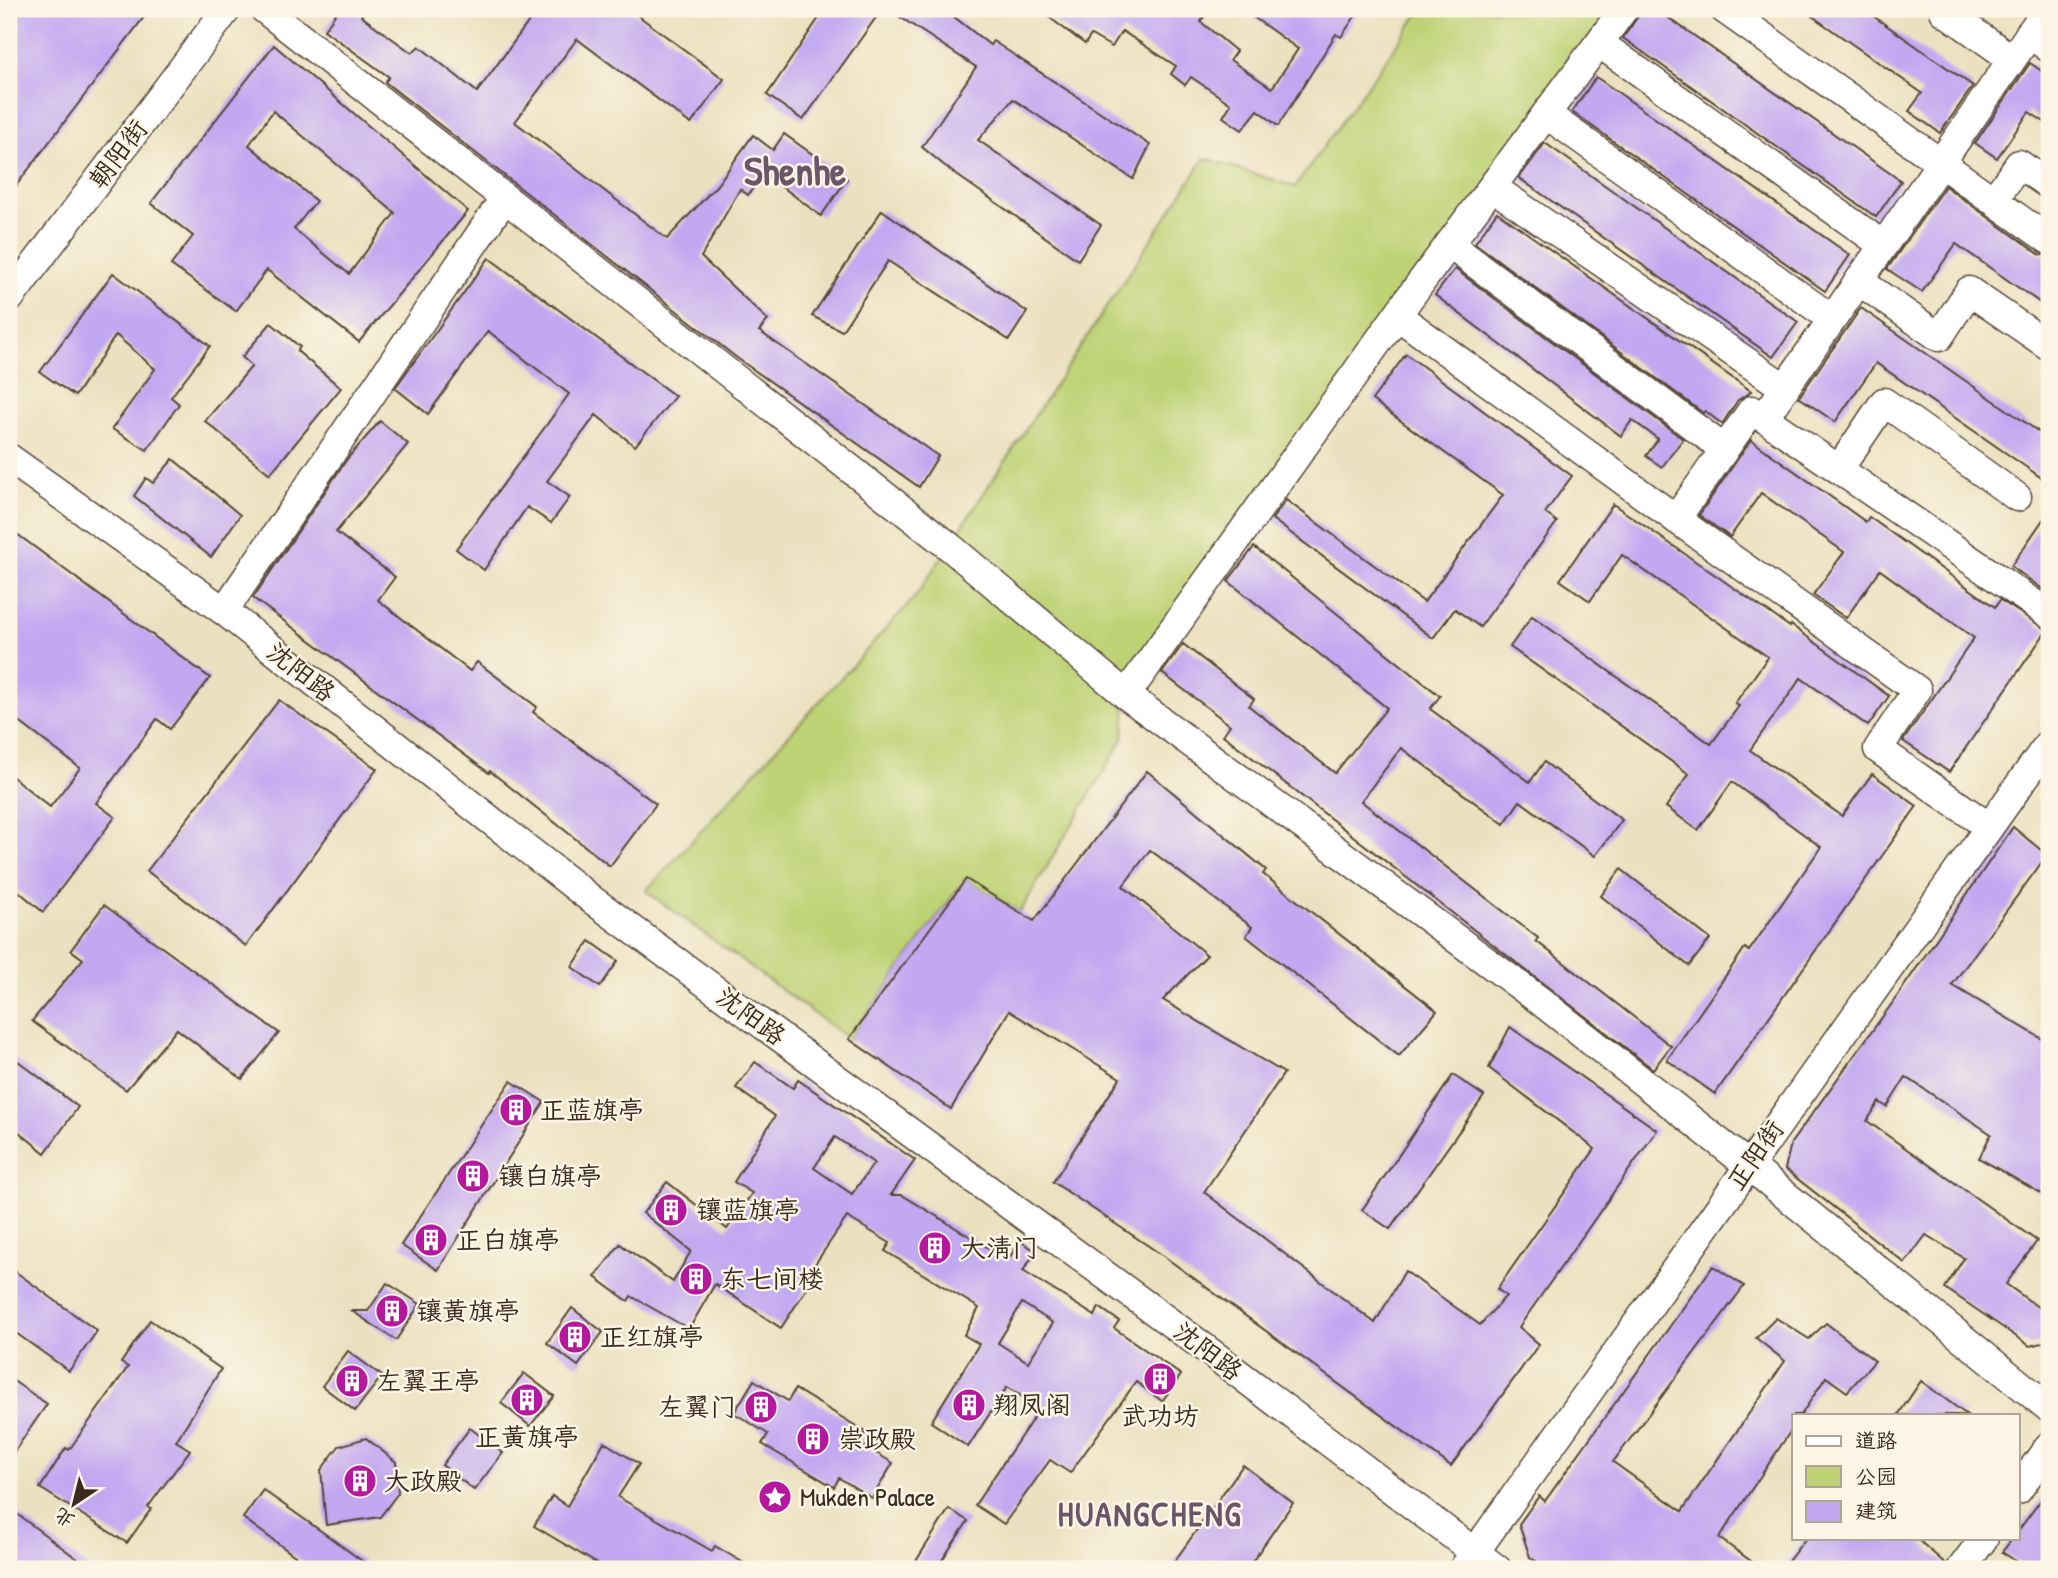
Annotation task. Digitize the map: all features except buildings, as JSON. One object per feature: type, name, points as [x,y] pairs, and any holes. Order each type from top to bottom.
[{"type":"street","name":"朝阳街","points":[[9,299],[227,9]]},
{"type":"street","points":[[264,9],[950,547],[1126,695],[1539,1000],[1748,1164],[2049,1408]]},
{"type":"street","points":[[1126,695],[1449,244],[1624,9]]},
{"type":"street","points":[[1724,9],[2049,240]]},
{"type":"street","points":[[1946,9],[1944,11],[2012,59]]},
{"type":"street","points":[[1764,418],[2012,59],[2039,41],[2047,9]]},
{"type":"street","points":[[1599,43],[1883,245]]},
{"type":"street","points":[[1546,114],[1832,319]]},
{"type":"street","points":[[1994,200],[2019,164],[2049,185]]},
{"type":"street","points":[[1492,187],[1785,388]]},
{"type":"street","points":[[224,611],[504,199]]},
{"type":"street","points":[[1449,244],[1724,450]]},
{"type":"street","points":[[1858,281],[1939,337],[1969,290],[2049,346]]},
{"type":"street","points":[[1398,316],[1676,519],[1917,690],[1878,750],[1989,827]]},
{"type":"street","points":[[1839,469],[1884,401],[2017,496]]},
{"type":"street","points":[[1676,519],[1752,410],[2049,614]]},
{"type":"street","name":"沈阳路","points":[[9,458],[224,611],[591,899],[1191,1338],[1469,1561],[1497,1569]]},
{"type":"street","name":"正阳街","points":[[1469,1561],[2049,743]]},
{"type":"street","points":[[2020,1487],[2049,1446]]},
{"type":"street","points":[[1961,1569],[1983,1540]]},
{"type":"green space","points":[[1422,9],[1624,9],[1127,695],[1123,739],[1020,912],[965,879],[849,1039],[646,891],[916,596],[1205,158],[1295,187]]},
{"type":"place","name":"正蓝旗亭","points":[[516,1110]]},
{"type":"place","name":"镶白旗亭","points":[[473,1176]]},
{"type":"place","name":"镶蓝旗亭","points":[[671,1210]]},
{"type":"place","name":"正白旗亭","points":[[431,1240]]},
{"type":"place","name":"大清门","points":[[935,1248]]},
{"type":"place","name":"东七间楼","points":[[696,1279]]},
{"type":"place","name":"镶黄旗亭","points":[[392,1311]]},
{"type":"place","name":"正红旗亭","points":[[575,1337]]},
{"type":"place","name":"武功坊","points":[[1160,1379]]},
{"type":"place","name":"左翼王亭","points":[[352,1381]]},
{"type":"place","name":"正黄旗亭","points":[[527,1400]]},
{"type":"place","name":"翔凤阁","points":[[969,1405]]},
{"type":"place","name":"左翼门","points":[[761,1407]]},
{"type":"place","name":"崇政殿","points":[[813,1439]]},
{"type":"place","name":"大政殿","points":[[360,1481]]},
{"type":"place","name":"Mukden Palace","points":[[775,1497]]},
{"type":"district","name":"Shenhe","points":[[795,171]]},
{"type":"district","name":"HUANGCHENG","points":[[1150,1514]]}]
